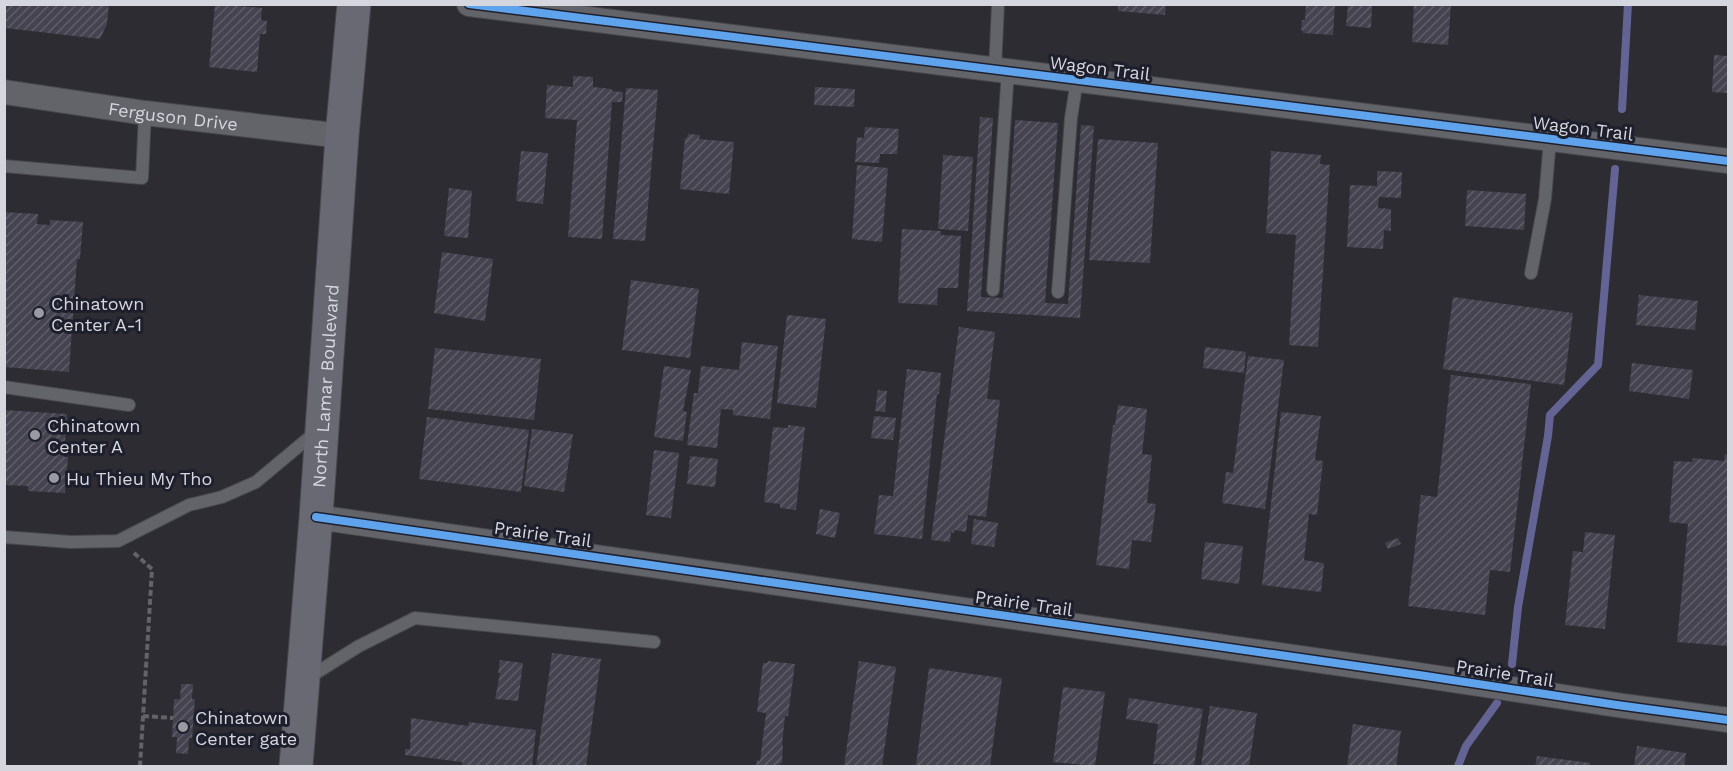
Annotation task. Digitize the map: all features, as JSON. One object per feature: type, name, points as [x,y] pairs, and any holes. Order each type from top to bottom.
[{"type":"main road","name":"North Lamar Boulevard","points":[[296,766],[316,517],[342,136],[354,4]]},
{"type":"street","name":"Wagon Trail","points":[[469,4],[1728,161]]},
{"type":"street","name":"Ferguson Drive","points":[[4,92],[145,113],[342,136]]},
{"type":"street","name":"Prairie Trail","points":[[316,517],[1728,720]]},
{"type":"lane","points":[[993,290],[1001,71],[998,4]]},
{"type":"lane","points":[[1058,292],[1071,118],[1077,80]]},
{"type":"lane","points":[[4,166],[142,178],[145,113]]},
{"type":"lane","points":[[1531,273],[1545,199],[1551,139]]},
{"type":"lane","points":[[4,387],[129,405]]},
{"type":"lane","points":[[4,537],[72,542],[118,541],[196,503],[222,497],[256,482],[321,428]]},
{"type":"lane","points":[[302,682],[359,646],[415,618],[654,642]]},
{"type":"path","points":[[132,552],[152,569],[140,766]]},
{"type":"path","points":[[143,716],[173,718]]},
{"type":"building","points":[[5,4],[109,4],[107,24],[100,39],[5,28]]},
{"type":"building","points":[[215,4],[262,8],[261,20],[267,21],[266,34],[260,34],[257,72],[209,67]]},
{"type":"building","points":[[1118,4],[1166,4],[1165,15],[1118,11]]},
{"type":"building","points":[[1306,4],[1335,4],[1333,35],[1303,33],[1302,20],[1305,20]]},
{"type":"building","points":[[1414,4],[1451,4],[1448,45],[1412,42]]},
{"type":"building","points":[[1348,5],[1372,6],[1371,28],[1346,26]]},
{"type":"building","points":[[1714,55],[1728,56],[1728,93],[1712,92]]},
{"type":"building","points":[[573,76],[593,77],[593,87],[623,92],[622,102],[612,102],[602,239],[568,237],[577,120],[545,118],[547,85],[573,87]]},
{"type":"building","points":[[815,87],[855,89],[854,107],[814,105]]},
{"type":"building","points":[[626,88],[658,90],[645,241],[613,239]]},
{"type":"building","points":[[980,117],[993,118],[981,297],[1003,298],[1015,120],[1058,123],[1045,303],[1068,304],[1081,125],[1094,126],[1080,318],[967,311]]},
{"type":"building","points":[[865,127],[899,129],[897,154],[880,154],[879,163],[855,162],[857,137],[864,138]]},
{"type":"building","points":[[688,134],[700,135],[699,139],[734,142],[729,194],[680,189],[685,138]]},
{"type":"building","points":[[1098,139],[1158,143],[1150,263],[1089,260]]},
{"type":"building","points":[[521,151],[548,153],[543,204],[516,201]]},
{"type":"building","points":[[1271,151],[1321,155],[1320,164],[1330,165],[1318,347],[1289,345],[1296,235],[1266,233]]},
{"type":"building","points":[[943,155],[973,157],[968,231],[938,229]]},
{"type":"building","points":[[857,165],[888,168],[882,242],[852,239]]},
{"type":"building","points":[[1377,171],[1402,172],[1401,198],[1379,197],[1378,208],[1391,209],[1391,231],[1384,230],[1383,249],[1347,247],[1350,185],[1377,186]]},
{"type":"building","points":[[449,188],[472,191],[468,238],[444,236]]},
{"type":"building","points":[[1467,190],[1526,194],[1524,230],[1465,226]]},
{"type":"building","name":"Chinatown Center A-1","points":[[4,212],[38,214],[37,224],[50,225],[50,220],[83,222],[80,259],[77,259],[69,372],[4,367]]},
{"type":"building","points":[[902,229],[941,231],[941,235],[961,236],[958,288],[938,288],[937,305],[898,303]]},
{"type":"building","points":[[442,252],[493,259],[485,321],[434,313]]},
{"type":"building","points":[[631,280],[699,289],[690,358],[622,350]]},
{"type":"building","points":[[1639,295],[1698,301],[1695,330],[1636,325]]},
{"type":"building","points":[[1453,297],[1573,313],[1564,385],[1443,369]]},
{"type":"building","points":[[787,315],[826,319],[816,408],[777,403]]},
{"type":"building","points":[[959,327],[995,332],[987,399],[1000,400],[986,517],[968,515],[966,532],[954,530],[954,533],[951,532],[950,542],[931,540]]},
{"type":"building","points":[[742,342],[778,346],[770,419],[733,415],[733,410],[721,409],[717,448],[687,445],[694,393],[698,393],[701,366],[739,370]]},
{"type":"building","points":[[1205,347],[1246,352],[1244,373],[1203,368]]},
{"type":"building","points":[[435,348],[541,359],[534,420],[428,409]]},
{"type":"building","points":[[1248,356],[1284,360],[1265,509],[1222,503],[1226,472],[1233,473]]},
{"type":"building","points":[[1632,363],[1693,370],[1689,399],[1629,391]]},
{"type":"building","points":[[664,366],[691,370],[683,411],[687,412],[683,441],[654,437]]},
{"type":"building","points":[[907,369],[941,373],[922,539],[874,534],[879,495],[893,496]]},
{"type":"building","points":[[1451,375],[1531,384],[1510,572],[1490,570],[1485,615],[1408,606],[1421,495],[1437,497]]},
{"type":"building","points":[[878,390],[887,391],[885,412],[875,411]]},
{"type":"building","points":[[1118,405],[1147,409],[1142,454],[1152,455],[1147,503],[1156,504],[1151,542],[1132,540],[1129,569],[1096,565],[1113,425],[1115,425]]},
{"type":"building","name":"Chinatown Center A","points":[[4,410],[67,414],[64,457],[68,457],[65,493],[28,491],[28,486],[4,485]]},
{"type":"building","points":[[1281,412],[1321,416],[1315,460],[1323,461],[1317,515],[1309,514],[1304,560],[1324,563],[1321,592],[1262,585]]},
{"type":"building","points":[[874,416],[896,418],[893,440],[871,438]]},
{"type":"building","points":[[427,417],[529,430],[521,492],[419,479]]},
{"type":"building","points":[[788,425],[805,427],[796,510],[780,508],[780,504],[764,502],[773,427],[788,428]]},
{"type":"building","points":[[532,429],[573,434],[564,492],[524,486]]},
{"type":"building","points":[[654,450],[679,453],[671,518],[646,515]]},
{"type":"building","points":[[1725,454],[1728,455],[1728,646],[1677,642],[1688,524],[1669,522],[1674,461],[1692,462],[1693,458],[1724,461]]},
{"type":"building","points":[[690,456],[718,459],[715,487],[687,484]]},
{"type":"building","points":[[820,509],[840,513],[835,538],[816,534]]},
{"type":"building","points":[[974,519],[998,523],[994,547],[971,544]]},
{"type":"building","points":[[1585,532],[1615,535],[1605,629],[1565,625],[1573,551],[1583,552]]},
{"type":"building","points":[[1398,538],[1401,544],[1388,549],[1385,543]]},
{"type":"building","points":[[1205,542],[1243,546],[1239,584],[1201,579]]},
{"type":"building","points":[[552,653],[601,659],[586,766],[536,766]]},
{"type":"building","points":[[500,660],[523,663],[518,701],[495,699]]},
{"type":"building","points":[[768,661],[795,664],[788,716],[785,716],[782,763],[780,766],[756,766],[757,760],[760,761],[766,713],[757,712],[763,663]]},
{"type":"building","points":[[859,661],[896,667],[882,766],[844,766]]},
{"type":"building","points":[[929,668],[1002,678],[990,766],[916,765]]},
{"type":"building","name":"Chinatown Center gate","points":[[181,684],[193,684],[192,699],[195,699],[192,738],[189,738],[188,754],[176,753],[177,737],[172,737],[174,699],[180,699]]},
{"type":"building","points":[[1063,687],[1105,692],[1095,766],[1053,762]]},
{"type":"building","points":[[1129,698],[1203,709],[1194,766],[1153,764],[1158,724],[1126,719]]},
{"type":"building","points":[[1210,706],[1257,713],[1249,766],[1201,766]]},
{"type":"building","points":[[411,718],[468,726],[469,722],[536,730],[532,766],[462,766],[462,762],[405,755],[405,749],[410,749]]},
{"type":"building","points":[[1353,724],[1401,731],[1396,766],[1347,766]]},
{"type":"building","points":[[1637,746],[1686,753],[1684,766],[1634,766]]},
{"type":"building","points":[[1537,756],[1590,763],[1590,766],[1535,766]]},
{"type":"waterway","points":[[1622,109],[1628,4]]},
{"type":"waterway","points":[[1512,664],[1518,607],[1550,415],[1598,365],[1615,169]]},
{"type":"waterway","points":[[1458,766],[1466,746],[1497,703]]},
{"type":"cycle path","points":[[469,4],[1728,161]]},
{"type":"cycle path","points":[[316,517],[1728,720]]},
{"type":"place","name":"Chinatown Center A-1","points":[[39,313]]},
{"type":"place","name":"Chinatown Center A","points":[[35,435]]},
{"type":"place","name":"Hu Thieu My Tho","points":[[54,478]]},
{"type":"place","name":"Chinatown Center gate","points":[[183,727]]}]
